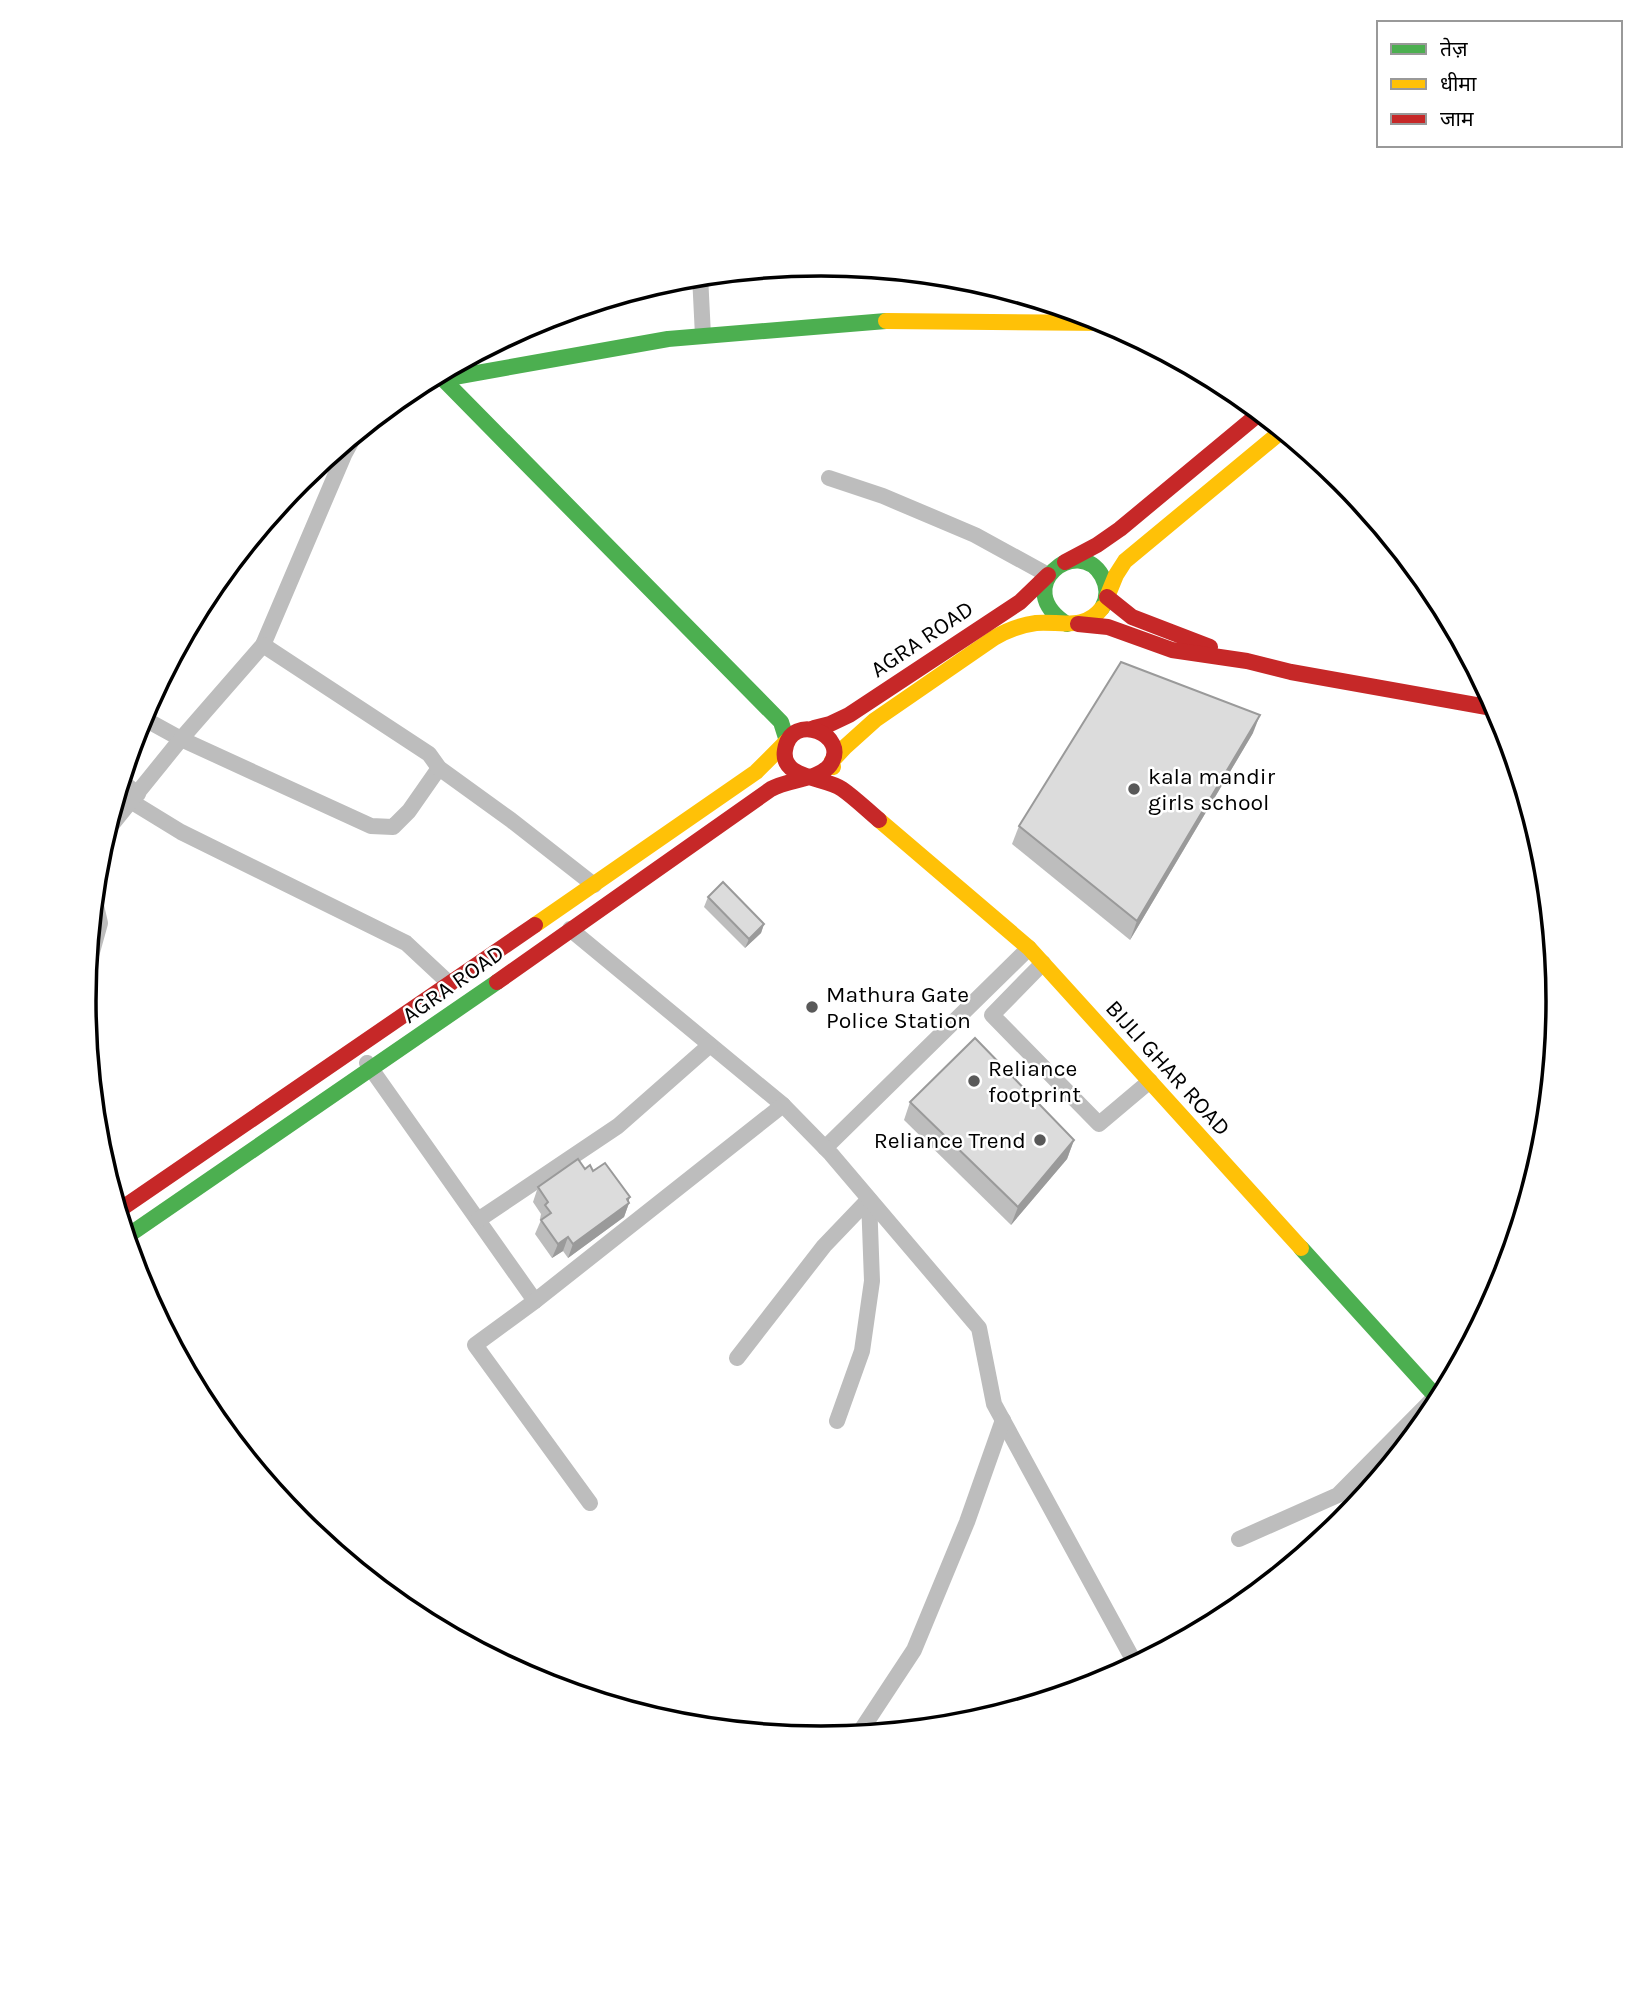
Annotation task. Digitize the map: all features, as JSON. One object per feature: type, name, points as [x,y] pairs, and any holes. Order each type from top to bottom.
[{"type":"main road","points":[[457,374],[668,339],[894,320],[1068,319]]},
{"type":"main road","points":[[445,382],[781,722],[787,741],[785,749],[789,765],[801,775],[827,781],[841,788]]},
{"type":"main road","points":[[1253,419],[1120,529],[1048,575],[1043,594],[1050,613],[1073,624],[1088,622],[1097,616],[1125,561],[1276,436]]},
{"type":"main road","points":[[1065,562],[1076,561],[1096,568],[1107,586],[1107,597]]},
{"type":"main road","name":"AGRA ROAD","points":[[810,728],[830,724],[849,715],[1020,602],[1048,575]]},
{"type":"main road","name":"AGRA ROAD","points":[[1107,597],[1132,617],[1247,661]]},
{"type":"main road","name":"AGRA ROAD","points":[[832,761],[855,736],[1007,631],[1042,623],[1108,627],[1172,650],[1247,661],[1291,672],[1484,707]]},
{"type":"main road","points":[[781,722],[810,728],[828,736],[832,743],[832,761],[825,771],[810,777]]},
{"type":"main road","points":[[787,741],[799,730],[810,728]]},
{"type":"main road","name":"AGRA ROAD","points":[[126,1205],[356,1050],[756,772],[787,741]]},
{"type":"main road","points":[[832,761],[841,788]]},
{"type":"main road","name":"AGRA ROAD","points":[[134,1231],[372,1070],[771,789],[787,781],[810,777]]},
{"type":"main road","name":"BIJLI GHAR ROAD","points":[[841,788],[1029,948],[1432,1393]]},
{"type":"street","points":[[701,286],[703,336]]},
{"type":"street","points":[[120,816],[181,739],[263,645],[345,455]]},
{"type":"street","points":[[829,478],[883,496],[975,535],[1048,575]]},
{"type":"street","points":[[263,645],[429,754],[439,768],[594,885]]},
{"type":"street","points":[[151,723],[370,826],[393,827],[409,811],[439,768]]},
{"type":"street","points":[[128,790],[135,798],[181,832],[406,943],[450,984]]},
{"type":"street","points":[[570,929],[783,1105],[825,1148],[979,1328],[994,1404],[1131,1656]]},
{"type":"street","points":[[825,1148],[1029,948]]},
{"type":"street","points":[[1043,963],[992,1015],[1099,1124],[1150,1081]]},
{"type":"street","points":[[478,1220],[618,1126],[710,1045]]},
{"type":"street","points":[[356,1050],[536,1301]]},
{"type":"street","points":[[590,1503],[475,1345],[536,1301],[783,1105]]},
{"type":"street","points":[[737,1358],[824,1246],[869,1199]]},
{"type":"street","points":[[836,1421],[864,1339],[872,1281],[869,1199]]},
{"type":"street","points":[[865,1725],[914,1650],[967,1522],[1003,1420]]},
{"type":"street","points":[[1240,1539],[1338,1495],[1408,1428]]},
{"type":"building","name":"kala mandir girls school","points":[[1121,662],[1260,715],[1137,921],[1019,826]]},
{"type":"building","points":[[723,882],[764,924],[749,939],[708,897]]},
{"type":"building","points":[[975,1038],[1074,1140],[1018,1207],[910,1102]]},
{"type":"building","points":[[578,1159],[585,1169],[590,1165],[593,1171],[605,1163],[630,1197],[627,1199],[629,1203],[573,1244],[568,1237],[558,1244],[541,1220],[551,1213],[545,1205],[548,1202],[538,1187]]},
{"type":"traffic: fast","points":[[452,377],[668,339],[886,321]]},
{"type":"traffic: fast","points":[[445,382],[781,722],[787,741]]},
{"type":"traffic: fast","points":[[1067,624],[1051,610],[1045,595],[1046,581],[1054,570],[1065,563],[1078,561],[1091,564],[1102,576],[1106,592],[1102,608]]},
{"type":"traffic: fast","points":[[134,1231],[497,982]]},
{"type":"traffic: fast","points":[[1301,1248],[1432,1392]]},
{"type":"traffic: slow","points":[[886,321],[1078,323]]},
{"type":"traffic: slow","points":[[1107,597],[1125,561],[1276,436]]},
{"type":"traffic: slow","points":[[833,767],[832,761],[875,720],[994,638],[1030,624],[1088,620],[1102,608]]},
{"type":"traffic: slow","points":[[535,925],[756,772],[787,741]]},
{"type":"traffic: slow","points":[[879,820],[1029,948],[1301,1248]]},
{"type":"traffic: jam","points":[[1065,562],[1120,529],[1253,419]]},
{"type":"traffic: jam","points":[[814,728],[849,715],[1020,602],[1048,575]]},
{"type":"traffic: jam","points":[[1107,597],[1132,617],[1210,647]]},
{"type":"traffic: jam","points":[[1078,624],[1108,627],[1172,650],[1247,661],[1291,672],[1484,707]]},
{"type":"traffic: jam","points":[[497,982],[771,789],[786,783],[803,779],[811,777],[825,770],[834,754],[833,744],[818,731],[798,731],[790,738],[785,750],[785,760],[789,767],[805,776],[815,779],[825,782],[834,785],[842,789],[879,820]]},
{"type":"traffic: jam","points":[[126,1205],[535,925]]},
{"type":"place","name":"kala mandir girls school","points":[[1134,789]]},
{"type":"place","name":"Mathura Gate Police Station","points":[[812,1007]]},
{"type":"place","name":"Reliance footprint","points":[[974,1081]]},
{"type":"place","name":"Reliance Trend","points":[[1040,1140]]}]
